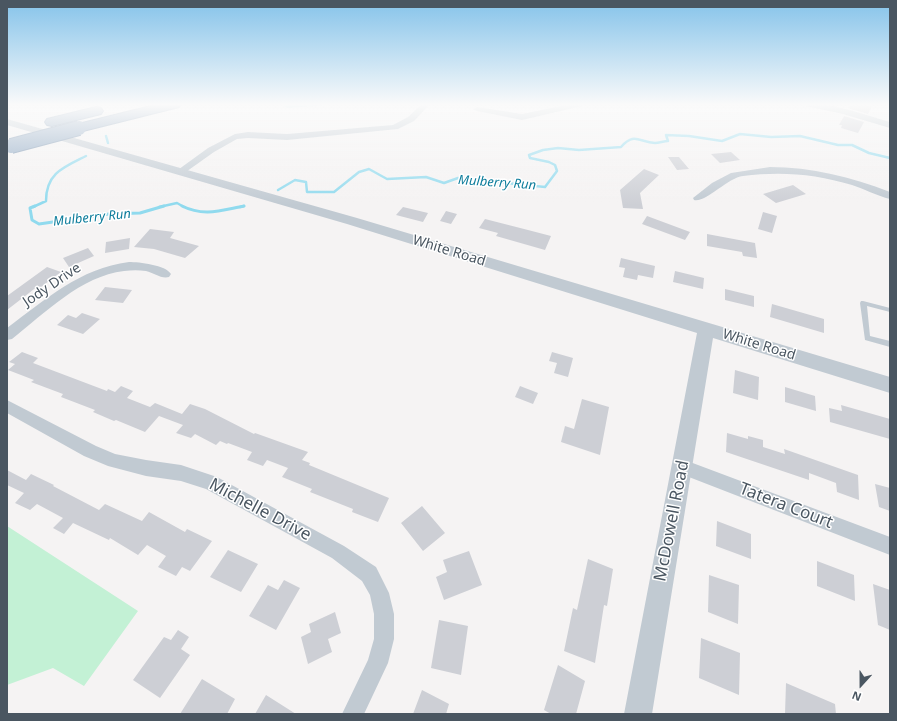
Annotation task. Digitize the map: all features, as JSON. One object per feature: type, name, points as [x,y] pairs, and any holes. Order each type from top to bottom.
[{"type":"highway","points":[[8,142],[18,138]]},
{"type":"highway","points":[[8,142],[30,138]]},
{"type":"street","name":"White Road","points":[[61,138],[352,221],[890,385]]},
{"type":"street","points":[[180,172],[211,150],[234,138]]},
{"type":"street","points":[[698,198],[714,186],[736,175],[763,170],[824,175],[847,180],[890,196]]},
{"type":"street","name":"Jody Drive","points":[[7,335],[82,280],[105,270],[128,266],[149,268],[165,274]]},
{"type":"street","name":"McDowell Road","points":[[644,711],[682,467],[706,328]]},
{"type":"street","name":"Michelle Drive","points":[[7,406],[90,451],[114,461],[146,468],[181,472],[212,483],[338,552],[369,574],[379,593],[384,614],[384,639],[378,663],[353,714]]},
{"type":"street","name":"Tatera Court","points":[[682,467],[890,546]]},
{"type":"lane","points":[[890,310],[863,303],[867,338],[890,344]]},
{"type":"green space","points":[[7,526],[138,611],[84,686],[53,668],[7,685]]},
{"type":"building","points":[[731,152],[740,160],[720,163],[711,154]]},
{"type":"building","points":[[668,157],[679,157],[689,169],[677,170]]},
{"type":"building","points":[[644,169],[659,175],[640,193],[643,209],[623,208],[620,190]]},
{"type":"building","points":[[793,185],[806,194],[776,203],[763,194]]},
{"type":"building","points":[[403,207],[428,213],[423,222],[396,215]]},
{"type":"building","points":[[446,211],[457,214],[451,224],[440,221]]},
{"type":"building","points":[[763,212],[777,216],[772,233],[758,229]]},
{"type":"building","points":[[647,216],[690,232],[685,240],[642,224]]},
{"type":"building","points":[[485,219],[551,236],[545,250],[496,236],[498,233],[479,228]]},
{"type":"building","points":[[150,229],[174,232],[170,238],[199,246],[185,258],[154,249],[134,247]]},
{"type":"building","points":[[707,234],[755,243],[757,258],[743,256],[742,252],[707,246]]},
{"type":"building","points":[[130,238],[129,249],[105,253],[106,242]]},
{"type":"building","points":[[88,248],[94,256],[69,267],[63,258]]},
{"type":"building","points":[[621,258],[655,266],[653,278],[638,275],[637,280],[623,277],[625,268],[619,267]]},
{"type":"building","points":[[47,267],[61,272],[41,287],[38,286],[7,310],[7,296]]},
{"type":"building","points":[[675,271],[704,278],[703,289],[673,282]]},
{"type":"building","points":[[105,287],[132,290],[123,303],[95,300]]},
{"type":"building","points":[[725,289],[754,296],[754,307],[725,300]]},
{"type":"building","points":[[772,304],[824,319],[824,333],[770,317]]},
{"type":"building","points":[[82,313],[100,319],[83,334],[57,325],[68,315],[76,318]]},
{"type":"building","points":[[22,352],[38,358],[33,363],[107,391],[108,389],[115,392],[121,386],[133,391],[127,398],[150,407],[155,403],[182,414],[190,404],[205,409],[254,434],[255,433],[308,452],[302,460],[310,463],[309,465],[389,498],[378,522],[352,512],[353,509],[310,492],[312,489],[282,477],[288,468],[267,460],[263,466],[247,460],[252,452],[220,441],[216,445],[195,434],[191,438],[176,433],[183,425],[159,416],[145,432],[116,420],[114,421],[93,412],[95,410],[61,397],[63,394],[31,382],[34,380],[8,370],[15,364],[9,362]]},
{"type":"building","points":[[552,352],[573,358],[568,377],[554,373],[557,363],[549,361]]},
{"type":"building","points":[[735,370],[759,377],[758,400],[733,393]]},
{"type":"building","points":[[520,386],[538,393],[533,404],[515,397]]},
{"type":"building","points":[[785,387],[815,396],[816,411],[785,402]]},
{"type":"building","points":[[582,399],[609,407],[600,455],[561,442],[565,426],[574,429]]},
{"type":"building","points":[[841,405],[890,419],[890,439],[830,422],[829,408],[842,411]]},
{"type":"building","points":[[727,433],[748,439],[748,436],[763,440],[763,447],[785,454],[784,449],[858,475],[859,500],[837,492],[836,483],[809,473],[809,480],[726,452]]},
{"type":"building","points":[[7,470],[26,480],[31,474],[99,510],[105,504],[142,521],[149,512],[185,532],[187,529],[212,541],[190,571],[182,567],[176,576],[158,567],[166,556],[147,545],[138,555],[110,538],[109,540],[73,523],[64,534],[53,528],[63,518],[37,504],[30,510],[15,503],[24,493],[7,485]]},
{"type":"building","points":[[875,484],[890,488],[890,511],[879,507]]},
{"type":"building","points":[[422,506],[445,533],[423,551],[401,523]]},
{"type":"building","points":[[717,521],[751,534],[751,559],[716,546]]},
{"type":"building","points":[[228,550],[258,564],[241,592],[210,577]]},
{"type":"building","points":[[469,551],[482,585],[444,600],[436,577],[447,572],[443,560]]},
{"type":"building","points":[[588,559],[613,569],[607,606],[604,605],[595,663],[564,651],[573,608],[577,610]]},
{"type":"building","points":[[817,561],[854,575],[855,601],[817,586]]},
{"type":"building","points":[[709,575],[739,585],[738,624],[708,612]]},
{"type":"building","points":[[284,580],[300,588],[276,630],[249,616],[268,585],[278,590]]},
{"type":"building","points":[[873,584],[890,590],[890,630],[878,625]]},
{"type":"building","points":[[335,612],[341,633],[328,639],[332,652],[308,664],[301,637],[311,632],[309,624]]},
{"type":"building","points":[[439,620],[468,626],[461,675],[431,668]]},
{"type":"building","points":[[178,630],[189,637],[181,649],[190,655],[160,698],[133,680],[164,637],[171,640]]},
{"type":"building","points":[[701,638],[740,653],[739,695],[699,678]]},
{"type":"building","points":[[558,665],[585,681],[576,714],[551,714],[544,710]]},
{"type":"building","points":[[202,679],[235,699],[227,714],[180,714]]},
{"type":"building","points":[[786,683],[835,704],[836,714],[785,714]]},
{"type":"building","points":[[422,690],[449,704],[446,714],[413,714]]},
{"type":"building","points":[[266,695],[296,714],[255,714]]},
{"type":"waterway","name":"Mulberry Run","points":[[106,138],[108,143]]},
{"type":"waterway","name":"Mulberry Run","points":[[278,190],[295,180],[306,182],[307,192],[334,192],[359,172],[369,169],[387,179],[426,177],[444,183],[458,178],[545,187],[557,171],[555,165],[549,162],[530,158],[529,155],[543,150],[558,148],[579,150],[621,147],[626,142],[633,139],[658,143],[668,141],[667,138]]},
{"type":"waterway","name":"Mulberry Run","points":[[700,138],[722,141],[731,138]]},
{"type":"waterway","name":"Mulberry Run","points":[[807,138],[838,145],[852,145],[869,153],[890,158]]},
{"type":"waterway","name":"Mulberry Run","points":[[33,207],[46,201],[49,184],[58,172],[86,156]]},
{"type":"waterway","name":"Mulberry Run","points":[[159,207],[177,203],[183,206]]},
{"type":"waterway","name":"Mulberry Run","points":[[35,206],[30,208],[32,220],[39,224],[109,214],[140,213],[164,206]]},
{"type":"waterway","name":"Mulberry Run","points":[[183,206],[205,212],[221,211],[244,206],[240,207]]}]
